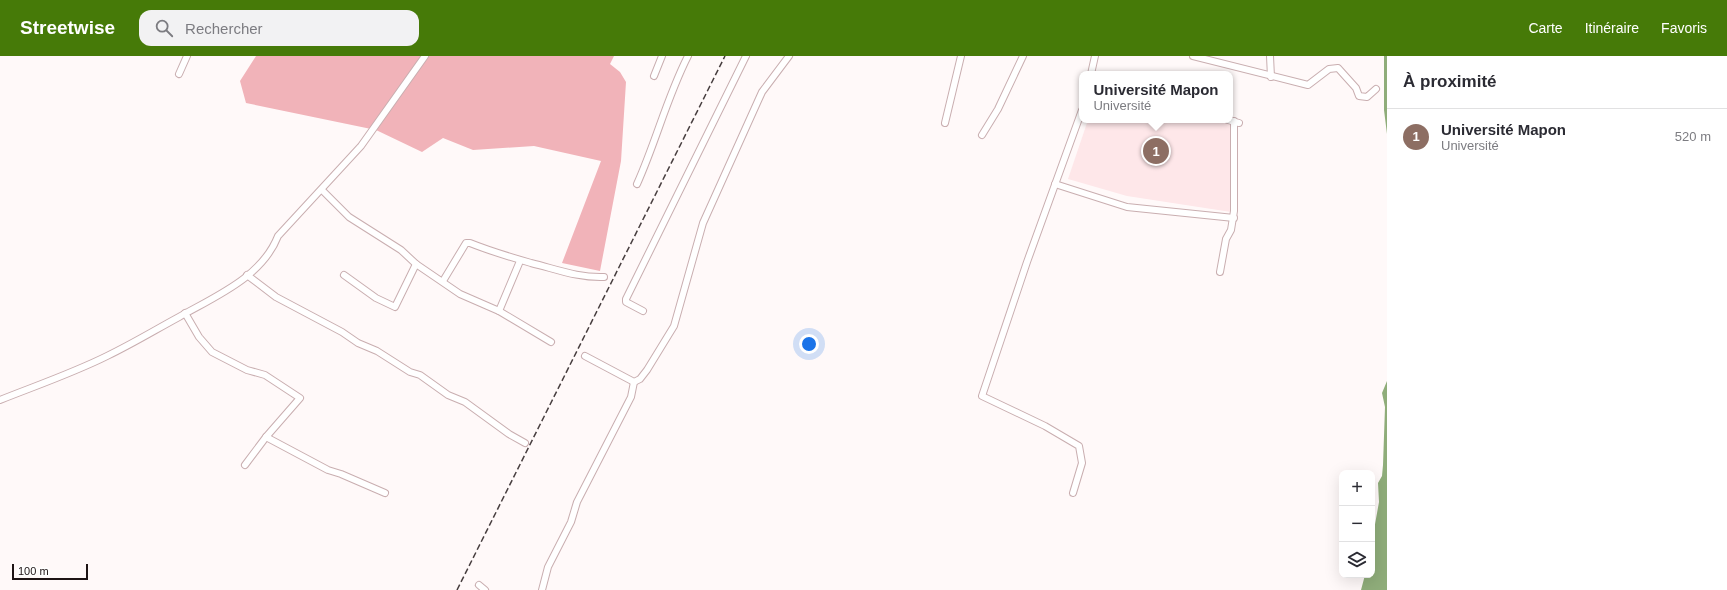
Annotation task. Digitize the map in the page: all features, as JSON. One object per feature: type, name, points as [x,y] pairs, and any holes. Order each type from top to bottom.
[{"type":"street","points":[[179,74],[187,56]]},
{"type":"street","points":[[0,400],[107,357],[218,297],[247,275],[270,253],[275,246],[278,236],[361,146],[425,56]]},
{"type":"street","points":[[654,76],[662,56]]},
{"type":"street","points":[[637,184],[669,96],[688,56]]},
{"type":"street","points":[[642,311],[628,305],[626,299],[746,56]]},
{"type":"street","points":[[634,382],[640,379],[647,370],[674,326],[703,223],[762,92],[789,56]]},
{"type":"street","points":[[945,123],[961,56]]},
{"type":"street","points":[[982,135],[998,109],[1023,56]]},
{"type":"street","points":[[1092,71],[1095,56]]},
{"type":"street","points":[[1193,56],[1271,77],[1308,85],[1329,69],[1338,68],[1355,87],[1359,96],[1367,97],[1376,89]]},
{"type":"street","points":[[1270,56],[1271,77]]},
{"type":"street","points":[[1072,493],[1082,463],[1079,446],[1045,426],[982,396],[1027,262],[1079,118]]},
{"type":"street","points":[[1220,272],[1226,240],[1231,230],[1234,218],[1234,121]]},
{"type":"street","points":[[1055,184],[1127,207],[1234,218]]},
{"type":"street","points":[[322,190],[349,217],[401,250],[416,264],[460,294],[499,311],[551,342]]},
{"type":"street","points":[[443,282],[460,250],[468,243],[520,261],[580,277],[604,277]]},
{"type":"street","points":[[499,311],[520,261]]},
{"type":"street","points":[[344,275],[376,298],[395,307],[416,264]]},
{"type":"street","points":[[247,275],[276,297],[420,375],[448,395],[465,402],[509,434],[525,443]]},
{"type":"street","points":[[186,313],[200,337],[212,352],[247,370],[265,375],[300,398],[266,437],[246,465]]},
{"type":"street","points":[[585,356],[634,382]]},
{"type":"street","points":[[542,590],[550,562],[570,522],[577,502],[631,397],[634,382]]},
{"type":"street","points":[[266,437],[328,470],[342,474],[385,493]]},
{"type":"street","points":[[479,585],[486,590]]},
{"type":"shaded area","points":[[256,56],[614,56],[610,64],[620,72],[626,82],[621,161],[600,271],[562,263],[601,161],[534,146],[473,150],[443,138],[422,152],[376,130],[246,103],[240,81]]},
{"type":"shaded area","points":[[1384,56],[1387,56],[1387,134],[1384,110]]},
{"type":"shaded area","points":[[1236,122],[1231,212],[1127,196],[1068,179],[1087,123]]},
{"type":"shaded area","points":[[1387,381],[1387,590],[1361,590],[1364,578],[1375,578],[1375,524],[1379,502],[1378,483],[1382,476],[1383,465],[1385,407],[1382,393]]},
{"type":"railway","points":[[457,590],[725,56]]},
{"type":"place","name":"Université Mapon","points":[[1156,151]]}]
